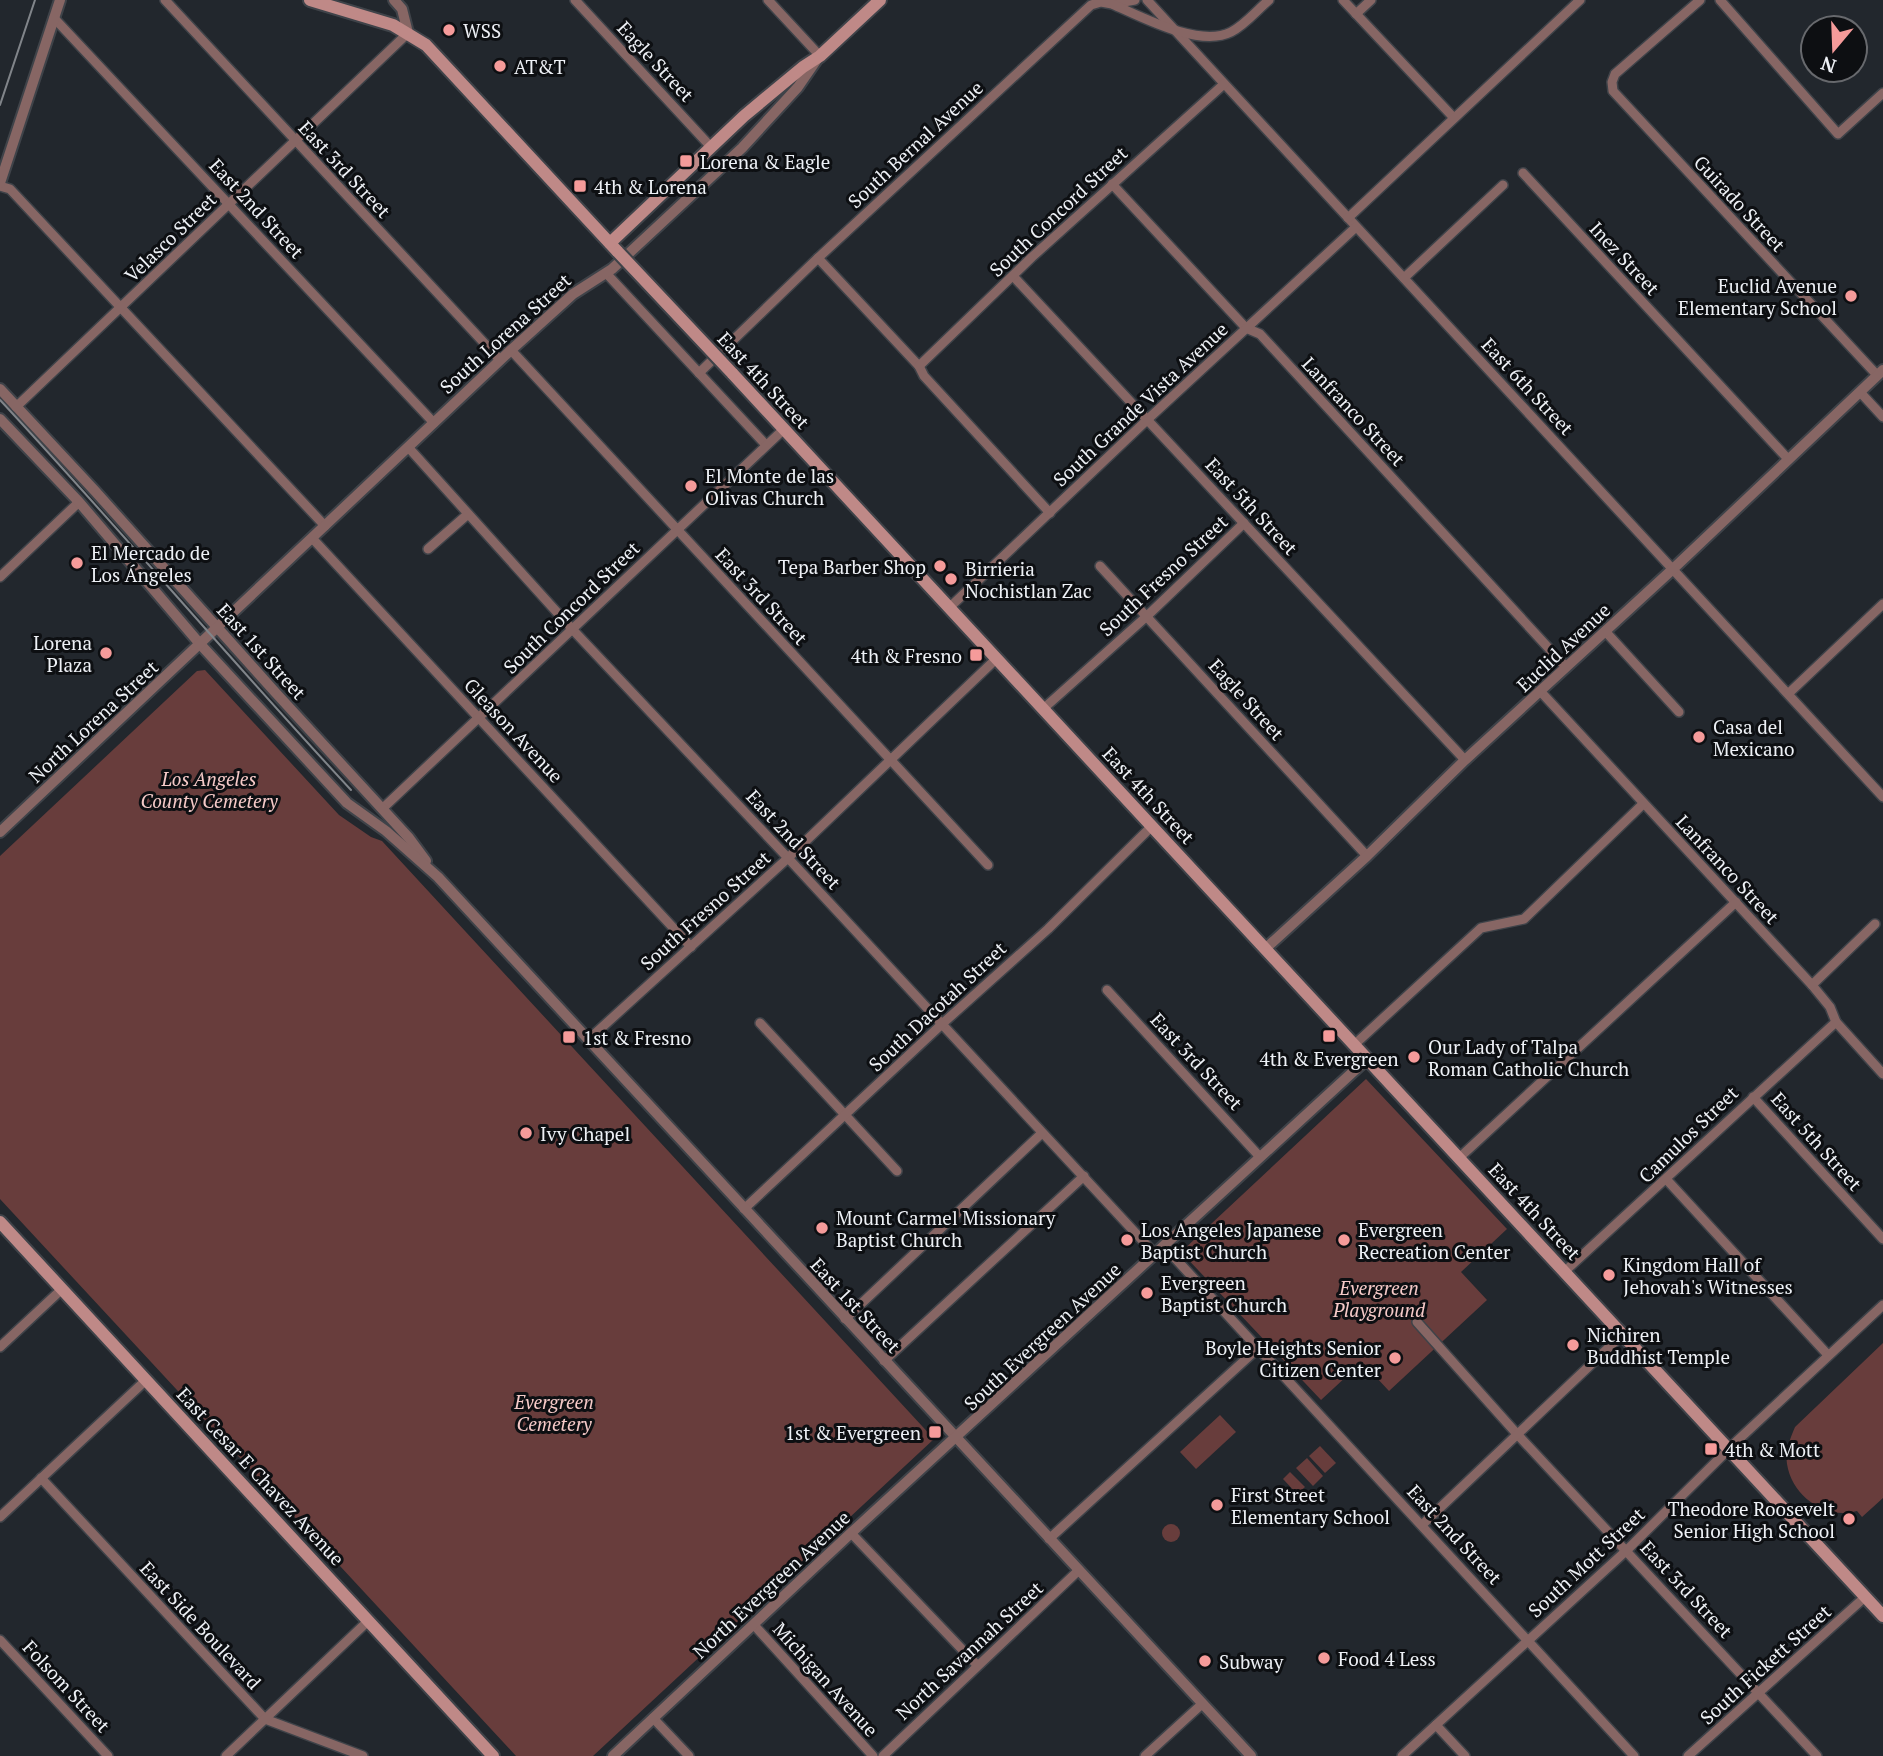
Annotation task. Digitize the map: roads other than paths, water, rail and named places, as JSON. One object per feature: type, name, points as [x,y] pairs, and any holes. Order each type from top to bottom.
[{"type":"main road","points":[[310,0],[393,25],[408,33]]},
{"type":"main road","points":[[356,14],[357,0]]},
{"type":"main road","name":"South Lorena Street","points":[[614,248],[711,147],[803,66],[820,56],[880,0]]},
{"type":"main road","name":"East 4th Street","points":[[408,33],[426,46],[732,373],[1883,1616]]},
{"type":"main road","name":"East Cesar E Chavez Avenue","points":[[0,1222],[493,1756]]},
{"type":"street","points":[[60,0],[0,184],[10,189],[325,526]]},
{"type":"street","name":"East 3rd Street","points":[[165,0],[500,360]]},
{"type":"street","name":"East 4th Street","points":[[394,0],[402,9],[408,33]]},
{"type":"street","name":"Eagle Street","points":[[575,0],[711,147]]},
{"type":"street","points":[[768,0],[820,56]]},
{"type":"street","name":"South Bernal Avenue","points":[[699,373],[818,258],[1091,5],[1135,0]]},
{"type":"street","name":"East 6th Street","points":[[1147,0],[1883,797]]},
{"type":"street","points":[[1112,4],[1176,32],[1218,35],[1231,32],[1269,0]]},
{"type":"street","points":[[1343,0],[1454,118]]},
{"type":"street","points":[[1356,15],[1371,0]]},
{"type":"street","points":[[1348,218],[1580,0]]},
{"type":"street","name":"Guirado Street","points":[[1700,0],[1615,74],[1612,91],[1880,373]]},
{"type":"street","points":[[1720,0],[1838,134],[1883,93]]},
{"type":"street","name":"East 2nd Street","points":[[54,18],[434,423]]},
{"type":"street","name":"Velasco Street","points":[[16,407],[408,33]]},
{"type":"street","name":"South Lorena Street","points":[[213,631],[500,360],[573,294],[606,273],[742,148],[798,88],[820,56]]},
{"type":"street","name":"South Concord Street","points":[[919,366],[1112,184],[1224,84]]},
{"type":"street","name":"Inez Street","points":[[1523,173],[1788,459]]},
{"type":"street","name":"Lanfranco Street","points":[[1112,184],[1247,328],[1260,334],[1566,667]]},
{"type":"street","points":[[1404,278],[1503,185]]},
{"type":"street","name":"South Grande Vista Avenue","points":[[950,607],[1356,227]]},
{"type":"street","points":[[818,258],[1050,513]]},
{"type":"street","points":[[606,273],[766,445]]},
{"type":"street","name":"East 5th Street","points":[[1013,276],[1465,760]]},
{"type":"street","name":"East 3rd Street","points":[[511,350],[988,865]]},
{"type":"street","name":"Euclid Avenue","points":[[1265,949],[1880,373]]},
{"type":"street","name":"East 1st Street","points":[[0,389],[104,501],[213,631],[410,838],[438,877]]},
{"type":"street","points":[[1860,392],[1883,417]]},
{"type":"street","name":"East 1st Street","points":[[0,419],[79,502],[200,644],[347,803],[386,831],[438,877],[1251,1756]]},
{"type":"street","name":"South Concord Street","points":[[382,809],[784,429]]},
{"type":"street","name":"East 2nd Street","points":[[408,447],[573,631],[788,858],[1042,1133],[1158,1252],[1173,1256],[1423,1524],[1634,1756]]},
{"type":"street","points":[[0,576],[79,502]]},
{"type":"street","points":[[428,549],[468,514]]},
{"type":"street","name":"South Fresno Street","points":[[1043,709],[1147,616],[1244,523]]},
{"type":"street","name":"Gleason Avenue","points":[[312,538],[691,947]]},
{"type":"street","name":"Eagle Street","points":[[1100,566],[1367,856]]},
{"type":"street","points":[[1789,693],[1883,604]]},
{"type":"street","name":"North Lorena Street","points":[[0,832],[213,631]]},
{"type":"street","points":[[1605,631],[1679,712]]},
{"type":"street","name":"South Fresno Street","points":[[588,1040],[788,858],[996,659]]},
{"type":"street","name":"Lanfranco Street","points":[[1541,692],[1811,985],[1830,1007],[1836,1021],[1883,1074]]},
{"type":"street","points":[[1354,1045],[1481,928],[1524,919],[1643,804]]},
{"type":"street","name":"South Dacotah Street","points":[[744,1209],[1048,929],[1152,826]]},
{"type":"street","points":[[1459,1158],[1736,902]]},
{"type":"street","points":[[1811,985],[1875,925]]},
{"type":"street","name":"East 3rd Street","points":[[1107,990],[1261,1157]]},
{"type":"street","name":"Camulos Street","points":[[1564,1272],[1667,1180],[1836,1021]]},
{"type":"street","points":[[760,1023],[897,1171]]},
{"type":"street","name":"South Evergreen Avenue","points":[[956,1439],[1367,1059]]},
{"type":"street","name":"East 5th Street","points":[[1753,1097],[1883,1240]]},
{"type":"street","points":[[845,1319],[1042,1133]]},
{"type":"street","points":[[884,1361],[1084,1177]]},
{"type":"street","points":[[1667,1180],[1828,1355]]},
{"type":"street","points":[[0,1347],[62,1289]]},
{"type":"street","name":"South Mott Street","points":[[1402,1756],[1627,1550],[1883,1305]]},
{"type":"street","name":"East 3rd Street","points":[[1417,1322],[1517,1434],[1817,1756]]},
{"type":"street","points":[[1423,1524],[1622,1335]]},
{"type":"street","points":[[1049,1539],[1257,1349]]},
{"type":"street","points":[[0,1517],[146,1380]]},
{"type":"street","name":"North Evergreen Avenue","points":[[613,1756],[851,1532],[956,1439]]},
{"type":"street","name":"East Side Boulevard","points":[[41,1478],[265,1719],[363,1756]]},
{"type":"street","points":[[851,1532],[977,1665]]},
{"type":"street","name":"North Savannah Street","points":[[883,1756],[1079,1570]]},
{"type":"street","name":"South Fickett Street","points":[[1688,1756],[1866,1597]]},
{"type":"street","points":[[226,1756],[368,1621]]},
{"type":"street","name":"Michigan Avenue","points":[[754,1625],[873,1756]]},
{"type":"street","name":"Folsom Street","points":[[0,1640],[108,1756]]},
{"type":"street","points":[[1145,1756],[1202,1704]]},
{"type":"street","points":[[653,1718],[690,1756]]},
{"type":"street","points":[[1436,1725],[1465,1756]]},
{"type":"tram line","points":[[0,105],[35,0]]},
{"type":"tram line","points":[[0,400],[351,790]]},
{"type":"place","name":"WSS","points":[[449,30]]},
{"type":"place","name":"AT&T","points":[[500,66]]},
{"type":"place","name":"Lorena & Eagle","points":[[686,161]]},
{"type":"place","name":"4th & Lorena","points":[[580,186]]},
{"type":"place","name":"Euclid Avenue Elementary School","points":[[1851,296]]},
{"type":"place","name":"El Monte de las Olivas Church","points":[[691,486]]},
{"type":"place","name":"El Mercado de Los Ángeles","points":[[77,563]]},
{"type":"place","name":"Tepa Barber Shop","points":[[940,566]]},
{"type":"place","name":"Birrieria Nochistlan Zac","points":[[951,579]]},
{"type":"place","name":"Lorena Plaza","points":[[106,653]]},
{"type":"place","name":"4th & Fresno","points":[[976,655]]},
{"type":"place","name":"Casa del Mexicano","points":[[1699,737]]},
{"type":"place","name":"4th & Evergreen","points":[[1329,1036]]},
{"type":"place","name":"1st & Fresno","points":[[569,1037]]},
{"type":"place","name":"Our Lady of Talpa Roman Catholic Church","points":[[1414,1057]]},
{"type":"place","name":"Ivy Chapel","points":[[526,1133]]},
{"type":"place","name":"Mount Carmel Missionary Baptist Church","points":[[822,1228]]},
{"type":"place","name":"Los Angeles Japanese Baptist Church","points":[[1127,1240]]},
{"type":"place","name":"Evergreen Recreation Center","points":[[1344,1240]]},
{"type":"place","name":"Kingdom Hall of Jehovah's Witnesses","points":[[1609,1275]]},
{"type":"place","name":"Evergreen Baptist Church","points":[[1147,1293]]},
{"type":"place","name":"Nichiren Buddhist Temple","points":[[1573,1345]]},
{"type":"place","name":"Boyle Heights Senior Citizen Center","points":[[1395,1358]]},
{"type":"place","name":"1st & Evergreen","points":[[935,1432]]},
{"type":"place","name":"4th & Mott","points":[[1711,1449]]},
{"type":"place","name":"First Street Elementary School","points":[[1217,1505]]},
{"type":"place","name":"Theodore Roosevelt Senior High School","points":[[1849,1519]]},
{"type":"place","name":"Food 4 Less","points":[[1324,1658]]},
{"type":"place","name":"Subway","points":[[1205,1661]]},
{"type":"park label","name":"Los Angeles County Cemetery","points":[[209,789]]},
{"type":"park label","name":"Evergreen Playground","points":[[1379,1298]]},
{"type":"park label","name":"Evergreen Cemetery","points":[[554,1412]]}]
